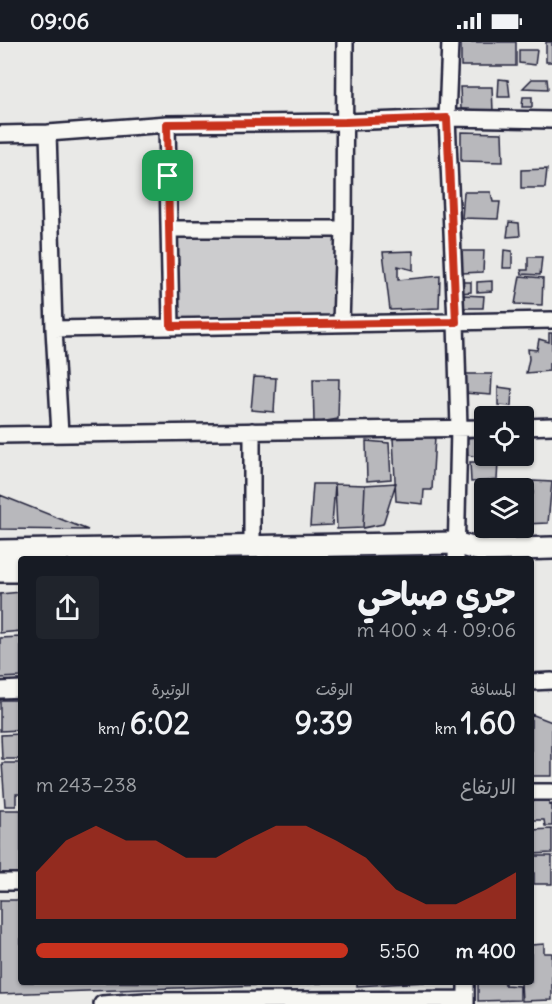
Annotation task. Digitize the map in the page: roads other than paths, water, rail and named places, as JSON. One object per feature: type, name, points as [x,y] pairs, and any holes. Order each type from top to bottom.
[{"type":"street","points":[[341,324],[345,42]]},
{"type":"street","points":[[450,42],[447,118],[463,553]]},
{"type":"street","points":[[0,134],[48,133],[167,124],[345,122],[447,118],[552,120]]},
{"type":"street","points":[[167,124],[171,326]]},
{"type":"street","points":[[48,133],[60,434]]},
{"type":"street","points":[[170,229],[344,229]]},
{"type":"street","points":[[54,328],[552,320]]},
{"type":"street","points":[[534,427],[552,426]]},
{"type":"street","points":[[0,435],[474,428]]},
{"type":"street","points":[[252,432],[252,547]]},
{"type":"street","points":[[0,551],[252,547],[463,553],[552,548]]},
{"type":"street","points":[[0,571],[18,571]]},
{"type":"street","points":[[534,682],[552,681]]},
{"type":"street","points":[[0,690],[18,689]]},
{"type":"street","points":[[534,792],[552,792]]},
{"type":"street","points":[[0,882],[18,882]]},
{"type":"street","points":[[346,985],[346,998]]},
{"type":"street","points":[[102,1004],[146,1000],[346,998],[466,1001],[466,985]]}]
